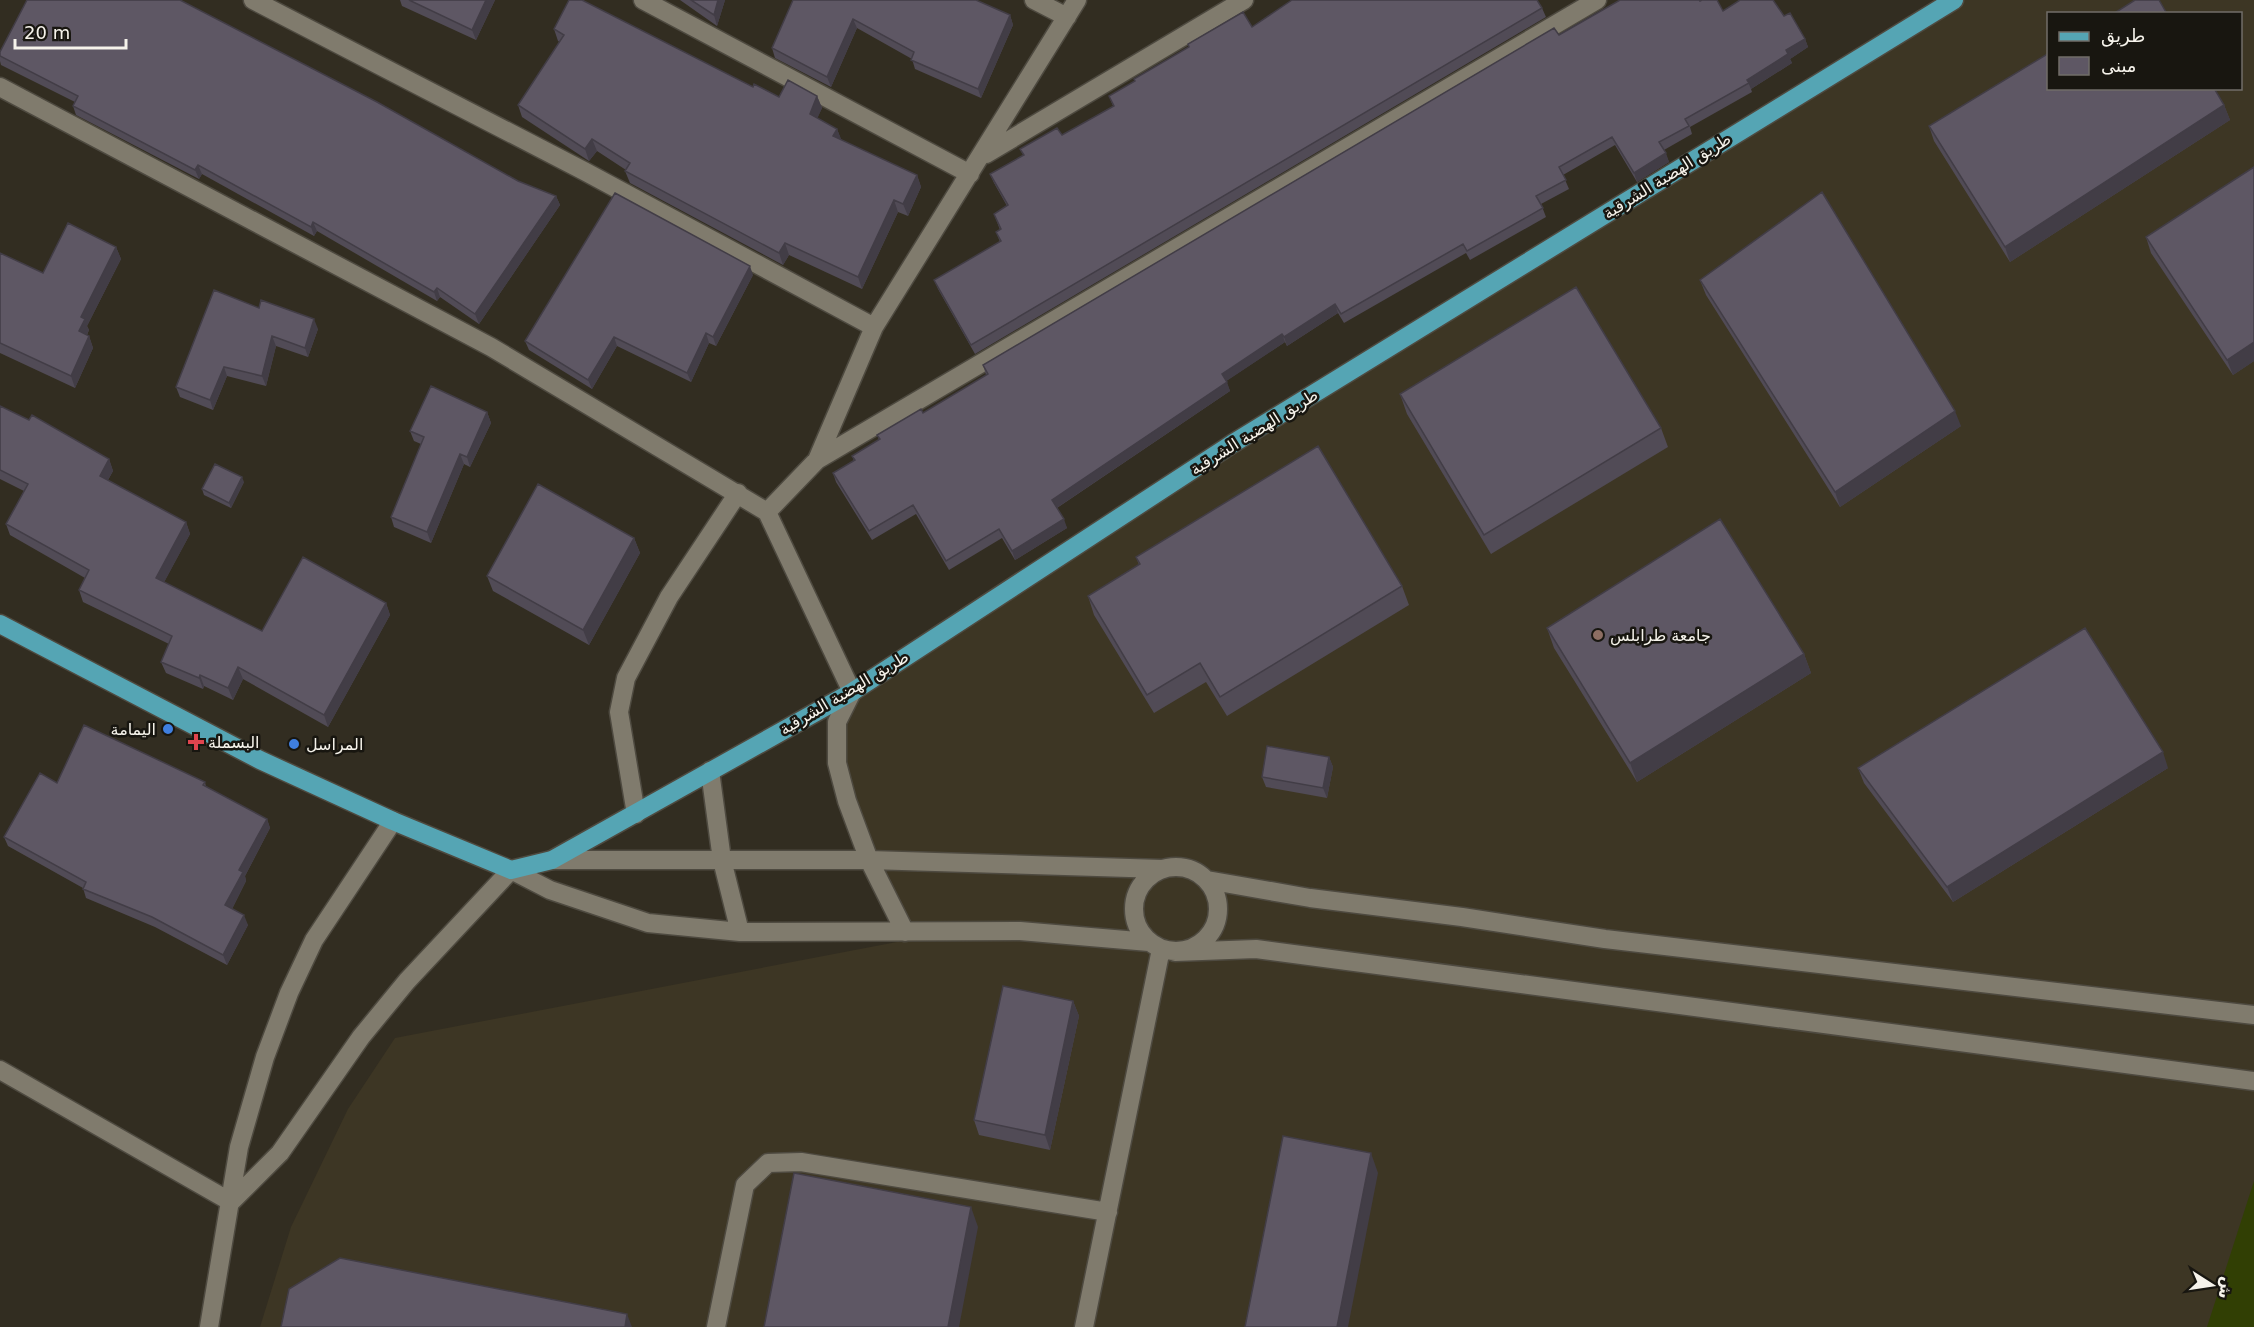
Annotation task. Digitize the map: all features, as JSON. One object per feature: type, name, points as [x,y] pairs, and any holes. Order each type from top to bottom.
[{"type":"main road","name":"طريق الهضبة الشرقية","points":[[511,870],[552,860],[852,692],[1233,444],[1930,6],[1954,0]]},
{"type":"main road","points":[[0,624],[260,760],[393,821],[511,870]]},
{"type":"street","points":[[253,0],[585,171],[874,327]]},
{"type":"street","points":[[643,0],[970,174]]},
{"type":"street","points":[[1034,0],[1067,17]]},
{"type":"street","points":[[817,460],[874,327],[982,157],[1077,0]]},
{"type":"street","points":[[982,157],[1244,0]]},
{"type":"street","points":[[766,512],[817,460],[1597,0]]},
{"type":"street","points":[[0,87],[491,348],[738,493],[766,512],[852,692],[837,722],[837,764],[847,801],[869,860],[905,932]]},
{"type":"street","points":[[636,814],[619,712],[626,678],[669,597],[738,493]]},
{"type":"street","points":[[710,771],[722,860],[740,932]]},
{"type":"street","points":[[209,1327],[239,1147],[288,993],[314,940],[393,821]]},
{"type":"street","points":[[552,860],[869,860],[1162,869]]},
{"type":"street","points":[[1162,948],[1135,921],[1135,896],[1150,875],[1174,866],[1186,868],[1207,880],[1310,898],[1462,916],[1605,939],[2254,1015]]},
{"type":"street","points":[[231,1202],[280,1153],[361,1037],[406,981],[511,870],[550,890],[648,923],[740,932],[1020,931],[1162,948],[1256,949],[2254,1081]]},
{"type":"street","points":[[1162,948],[1202,943],[1217,920],[1218,906],[1215,892],[1207,880]]},
{"type":"street","points":[[1084,1327],[1162,948]]},
{"type":"street","points":[[0,1070],[231,1202]]},
{"type":"street","points":[[716,1327],[745,1185],[768,1163],[801,1162],[1108,1212]]},
{"type":"shaded area","name":"جامعة طرابلس","points":[[1954,0],[2254,0],[2254,1327],[260,1327],[291,1227],[348,1109],[395,1038],[944,933],[905,932],[837,763],[852,692]]},
{"type":"green space","points":[[2254,1181],[2254,1327],[2207,1327]]},
{"type":"building","points":[[27,0],[180,0],[377,102],[518,181],[556,196],[475,314],[437,288],[434,292],[313,222],[311,227],[198,165],[195,170],[73,106],[78,96],[0,56]]},
{"type":"building","points":[[409,0],[486,0],[472,30]]},
{"type":"building","points":[[569,0],[582,0],[753,87],[754,84],[779,97],[788,80],[817,96],[810,114],[837,129],[833,136],[917,175],[903,204],[894,200],[858,277],[785,243],[779,253],[625,171],[630,163],[592,139],[585,149],[518,105],[564,35],[554,29]]},
{"type":"building","points":[[691,0],[718,0],[714,15]]},
{"type":"building","points":[[793,0],[976,0],[1010,15],[978,89],[911,60],[914,52],[853,19],[827,77],[772,48]]},
{"type":"building","points":[[1292,0],[1537,0],[1542,8],[971,345],[934,280],[1001,241],[996,232],[1001,229],[994,214],[1008,205],[990,174],[1024,155],[1020,149],[1057,128],[1062,135],[1114,106],[1109,96],[1189,47],[1188,44],[1243,12],[1252,27]]},
{"type":"building","points":[[1620,0],[1717,0],[1723,11],[1740,0],[1773,0],[1784,16],[1790,13],[1805,39],[1786,50],[1788,54],[1747,80],[1749,83],[1685,119],[1689,126],[1659,142],[1666,153],[1634,173],[1612,137],[1559,167],[1566,180],[1536,196],[1543,208],[1467,251],[1463,244],[1341,314],[1335,304],[1284,337],[1282,334],[1222,374],[1227,382],[1052,500],[1064,519],[1012,551],[999,529],[946,561],[913,505],[869,531],[833,473],[855,460],[852,456],[880,439],[877,435],[921,409],[923,413],[988,374],[983,365],[1554,28],[1559,35]]},
{"type":"building","points":[[2135,0],[2159,0],[2166,12],[2116,12]]},
{"type":"building","points":[[2047,54],[2047,90],[2215,90],[2224,105],[2005,247],[1929,126]]},
{"type":"building","points":[[2254,167],[2254,342],[2227,360],[2146,237]]},
{"type":"building","points":[[1822,192],[1955,411],[1835,492],[1700,280]]},
{"type":"building","points":[[615,193],[750,266],[713,337],[706,333],[687,373],[614,337],[588,380],[525,341]]},
{"type":"building","points":[[68,223],[116,247],[81,317],[85,319],[79,331],[89,336],[71,376],[0,343],[0,253],[43,273]]},
{"type":"building","points":[[1576,287],[1661,428],[1484,535],[1400,394]]},
{"type":"building","points":[[214,290],[259,308],[261,300],[314,319],[305,348],[272,336],[262,376],[224,367],[210,400],[176,387]]},
{"type":"building","points":[[431,386],[487,412],[467,457],[460,454],[427,532],[391,517],[424,437],[410,431]]},
{"type":"building","points":[[0,406],[29,420],[32,415],[109,459],[100,476],[186,522],[156,578],[262,631],[303,557],[386,603],[324,715],[238,667],[228,688],[200,675],[199,678],[161,662],[172,636],[79,590],[89,570],[6,524],[28,484],[0,470]]},
{"type":"building","points":[[1318,446],[1402,586],[1220,697],[1200,663],[1147,695],[1088,596],[1140,564],[1136,557]]},
{"type":"building","points":[[215,464],[242,477],[229,503],[202,489]]},
{"type":"building","points":[[538,484],[634,538],[583,630],[487,576]]},
{"type":"building","points":[[1720,519],[1804,654],[1630,763],[1547,628]]},
{"type":"building","points":[[2085,628],[2163,752],[1947,887],[1858,768]]},
{"type":"building","points":[[84,725],[205,782],[203,785],[267,819],[239,870],[243,872],[225,905],[244,915],[223,955],[152,917],[83,889],[86,882],[4,837],[40,773],[57,783]]},
{"type":"building","points":[[1267,746],[1329,757],[1323,788],[1262,777]]},
{"type":"building","points":[[1003,986],[1073,1001],[1045,1135],[974,1120]]},
{"type":"building","points":[[1283,1136],[1371,1153],[1337,1327],[1245,1327]]},
{"type":"building","points":[[794,1173],[971,1207],[948,1327],[764,1327]]},
{"type":"building","points":[[340,1258],[627,1314],[625,1327],[281,1327],[289,1289]]},
{"type":"place","name":"جامعة طرابلس","points":[[1598,635]]},
{"type":"place","name":"اليمامة","points":[[168,729]]},
{"type":"place","name":"البسملة","points":[[196,742]]},
{"type":"place","name":"المراسل","points":[[294,744]]}]
